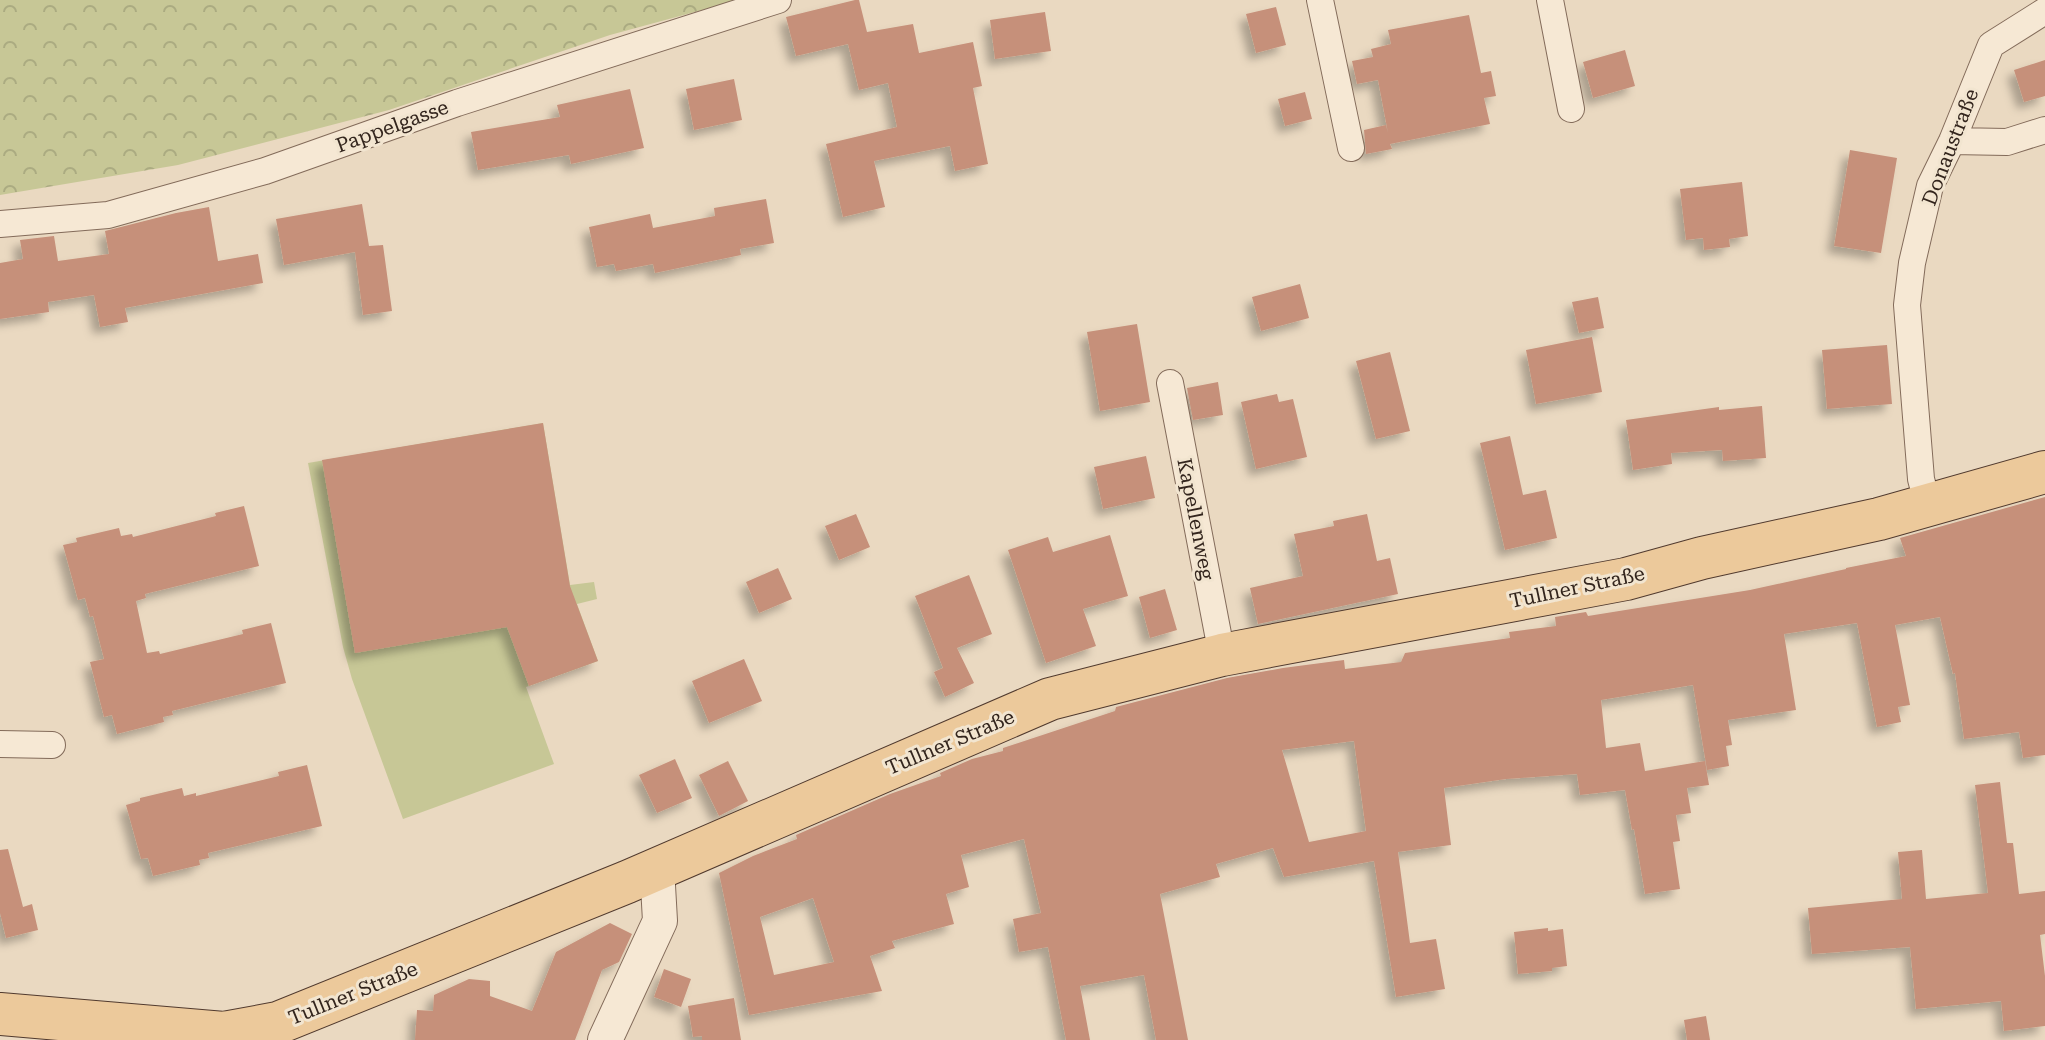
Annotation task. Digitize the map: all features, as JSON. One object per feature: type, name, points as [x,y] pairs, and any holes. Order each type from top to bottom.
[{"type":"main road","name":"Tullner Straße","points":[[0,1014],[224,1033],[278,1023],[627,882],[1050,699],[1222,655],[1626,579],[1702,558],[1879,519],[2045,472]]},
{"type":"street","name":"Pappelgasse","points":[[0,224],[108,215],[265,171],[457,103],[778,0]]},
{"type":"street","points":[[1320,0],[1351,148]]},
{"type":"street","points":[[1550,0],[1571,109]]},
{"type":"street","name":"Donaustraße","points":[[1928,506],[1921,479],[1907,305],[1912,263],[1930,186],[1991,45],[2045,11]]},
{"type":"street","points":[[1952,141],[2007,142],[2045,130]]},
{"type":"street","name":"Kapellenweg","points":[[1170,383],[1222,655]]},
{"type":"street","points":[[0,744],[52,745]]},
{"type":"street","points":[[605,1040],[660,921],[657,868]]},
{"type":"green space","points":[[0,0],[739,0],[610,35],[389,110],[178,165],[0,195]]},
{"type":"green space","points":[[543,423],[570,585],[594,582],[597,599],[577,604],[598,661],[526,687],[554,764],[403,819],[343,647],[308,463]]},
{"type":"building","points":[[859,0],[867,32],[913,24],[919,53],[973,42],[982,86],[973,88],[988,164],[955,171],[950,146],[874,161],[885,207],[843,217],[826,144],[897,127],[888,83],[859,90],[848,44],[796,56],[786,17]]},
{"type":"building","points":[[1276,7],[1286,45],[1256,53],[1246,14]]},
{"type":"building","points":[[1045,12],[1051,51],[995,59],[990,20]]},
{"type":"building","points":[[1469,15],[1481,73],[1491,71],[1496,96],[1484,98],[1490,124],[1390,144],[1392,149],[1366,154],[1364,130],[1386,125],[1388,133],[1378,80],[1357,84],[1352,61],[1373,57],[1371,49],[1391,44],[1388,30]]},
{"type":"building","points":[[1625,50],[1635,86],[1593,98],[1583,62]]},
{"type":"building","points":[[2045,60],[2045,96],[2024,102],[2014,70]]},
{"type":"building","points":[[734,79],[742,120],[694,130],[686,89]]},
{"type":"building","points":[[630,89],[644,148],[571,164],[569,155],[478,170],[471,132],[560,117],[557,105]]},
{"type":"building","points":[[1305,92],[1312,119],[1285,126],[1278,99]]},
{"type":"building","points":[[1850,150],[1897,158],[1881,253],[1834,246]]},
{"type":"building","points":[[1742,182],[1748,236],[1729,239],[1730,247],[1704,250],[1703,238],[1686,240],[1680,189]]},
{"type":"building","points":[[766,199],[774,243],[740,249],[741,255],[655,273],[653,264],[616,271],[614,264],[597,267],[589,227],[650,214],[653,228],[715,216],[714,208]]},
{"type":"building","points":[[362,204],[369,246],[383,245],[392,311],[363,315],[355,252],[284,265],[276,219]]},
{"type":"building","points":[[209,207],[218,261],[258,254],[263,283],[125,308],[128,322],[100,327],[94,295],[48,302],[49,312],[0,319],[0,263],[23,259],[20,240],[54,236],[58,261],[109,254],[105,231]]},
{"type":"building","points":[[1300,284],[1309,318],[1261,331],[1252,297]]},
{"type":"building","points":[[1598,297],[1604,328],[1579,333],[1572,302]]},
{"type":"building","points":[[1137,324],[1150,402],[1100,411],[1087,332]]},
{"type":"building","points":[[1592,337],[1602,392],[1536,404],[1526,350]]},
{"type":"building","points":[[1887,345],[1892,404],[1827,409],[1822,350]]},
{"type":"building","points":[[1390,352],[1410,431],[1376,439],[1356,361]]},
{"type":"building","points":[[1218,382],[1223,415],[1193,420],[1187,388]]},
{"type":"building","points":[[1277,394],[1279,402],[1293,399],[1307,457],[1256,469],[1241,402]]},
{"type":"building","points":[[1762,406],[1766,458],[1723,461],[1722,450],[1671,453],[1672,464],[1633,470],[1626,420],[1719,407],[1719,410]]},
{"type":"building","points":[[543,423],[570,586],[598,661],[529,686],[507,627],[355,653],[322,460]]},
{"type":"building","points":[[1510,436],[1523,495],[1546,490],[1557,538],[1505,550],[1480,443]]},
{"type":"building","points":[[1146,456],[1155,498],[1103,509],[1094,467]]},
{"type":"building","points":[[2045,497],[2045,755],[2023,758],[2019,732],[1964,739],[1955,673],[1940,617],[1895,625],[1910,705],[1898,707],[1901,722],[1877,727],[1857,623],[1784,634],[1796,710],[1728,720],[1732,745],[1726,746],[1729,766],[1707,770],[1693,685],[1601,700],[1606,748],[1640,743],[1645,771],[1705,761],[1709,785],[1687,788],[1691,813],[1676,815],[1680,841],[1673,842],[1680,889],[1645,894],[1625,790],[1580,795],[1577,774],[1506,779],[1444,788],[1451,845],[1398,852],[1410,943],[1436,939],[1445,989],[1396,997],[1374,861],[1284,877],[1273,848],[1216,864],[1220,877],[1160,894],[1188,1040],[1156,1040],[1144,975],[1080,986],[1090,1040],[1066,1040],[1048,947],[1019,952],[1013,919],[1041,913],[1024,839],[961,855],[969,887],[946,894],[954,924],[892,941],[895,948],[870,956],[882,991],[749,1015],[719,873],[797,839],[796,835],[890,794],[941,776],[940,773],[972,759],[1115,711],[1116,707],[1227,678],[1344,660],[1345,669],[1401,662],[1405,653],[1510,638],[1509,632],[1556,626],[1555,617],[1586,612],[1588,616],[1750,590],[1906,556],[1900,538]],"holes":[[[1354,741],[1366,831],[1309,842],[1282,750]],[[813,898],[834,962],[774,975],[760,917]]]},
{"type":"building","points":[[244,506],[259,566],[145,594],[146,598],[136,601],[147,653],[159,651],[160,654],[243,634],[242,630],[271,623],[286,683],[172,711],[173,715],[163,717],[164,722],[117,734],[112,715],[104,717],[90,662],[104,659],[93,616],[90,617],[85,598],[78,600],[63,545],[77,542],[76,538],[119,528],[121,536],[132,534],[133,537]]},
{"type":"building","points":[[856,514],[870,547],[839,560],[825,526]]},
{"type":"building","points":[[1367,514],[1377,561],[1390,558],[1398,594],[1258,624],[1250,588],[1303,576],[1294,534],[1334,526],[1333,521]]},
{"type":"building","points":[[1110,535],[1128,596],[1083,609],[1096,646],[1046,663],[1008,550],[1048,537],[1053,552]]},
{"type":"building","points":[[778,568],[792,599],[759,613],[746,582]]},
{"type":"building","points":[[969,575],[992,634],[957,648],[974,683],[945,697],[934,672],[943,668],[915,596]]},
{"type":"building","points":[[1165,589],[1177,630],[1150,638],[1139,597]]},
{"type":"building","points":[[744,659],[762,701],[709,723],[692,681]]},
{"type":"building","points":[[675,759],[692,798],[657,813],[639,775]]},
{"type":"building","points":[[728,761],[748,801],[719,816],[699,775]]},
{"type":"building","points":[[307,765],[322,826],[208,853],[209,858],[199,860],[200,865],[153,876],[148,858],[141,859],[126,805],[140,801],[140,798],[182,788],[184,796],[196,793],[196,796],[279,776],[278,772]]},
{"type":"building","points":[[2000,782],[2007,843],[2013,843],[2019,894],[2045,891],[2045,934],[2040,935],[2045,976],[2045,1026],[2004,1031],[2001,1001],[1916,1009],[1910,947],[1812,954],[1808,908],[1902,899],[1898,852],[1922,850],[1926,899],[1988,893],[1975,785]]},
{"type":"building","points":[[8,849],[23,907],[32,904],[38,930],[6,938],[0,913],[0,850]]},
{"type":"building","points":[[610,923],[632,934],[619,962],[602,970],[575,1040],[415,1040],[417,1010],[433,1011],[434,995],[469,979],[490,981],[490,996],[532,1011],[556,952]]},
{"type":"building","points":[[1548,928],[1548,931],[1563,929],[1567,966],[1552,968],[1552,971],[1518,974],[1514,932]]},
{"type":"building","points":[[664,969],[691,979],[681,1007],[654,997]]},
{"type":"building","points":[[734,998],[741,1040],[702,1040],[702,1036],[693,1037],[688,1006]]},
{"type":"building","points":[[1706,1016],[1710,1040],[1687,1040],[1684,1020]]}]
